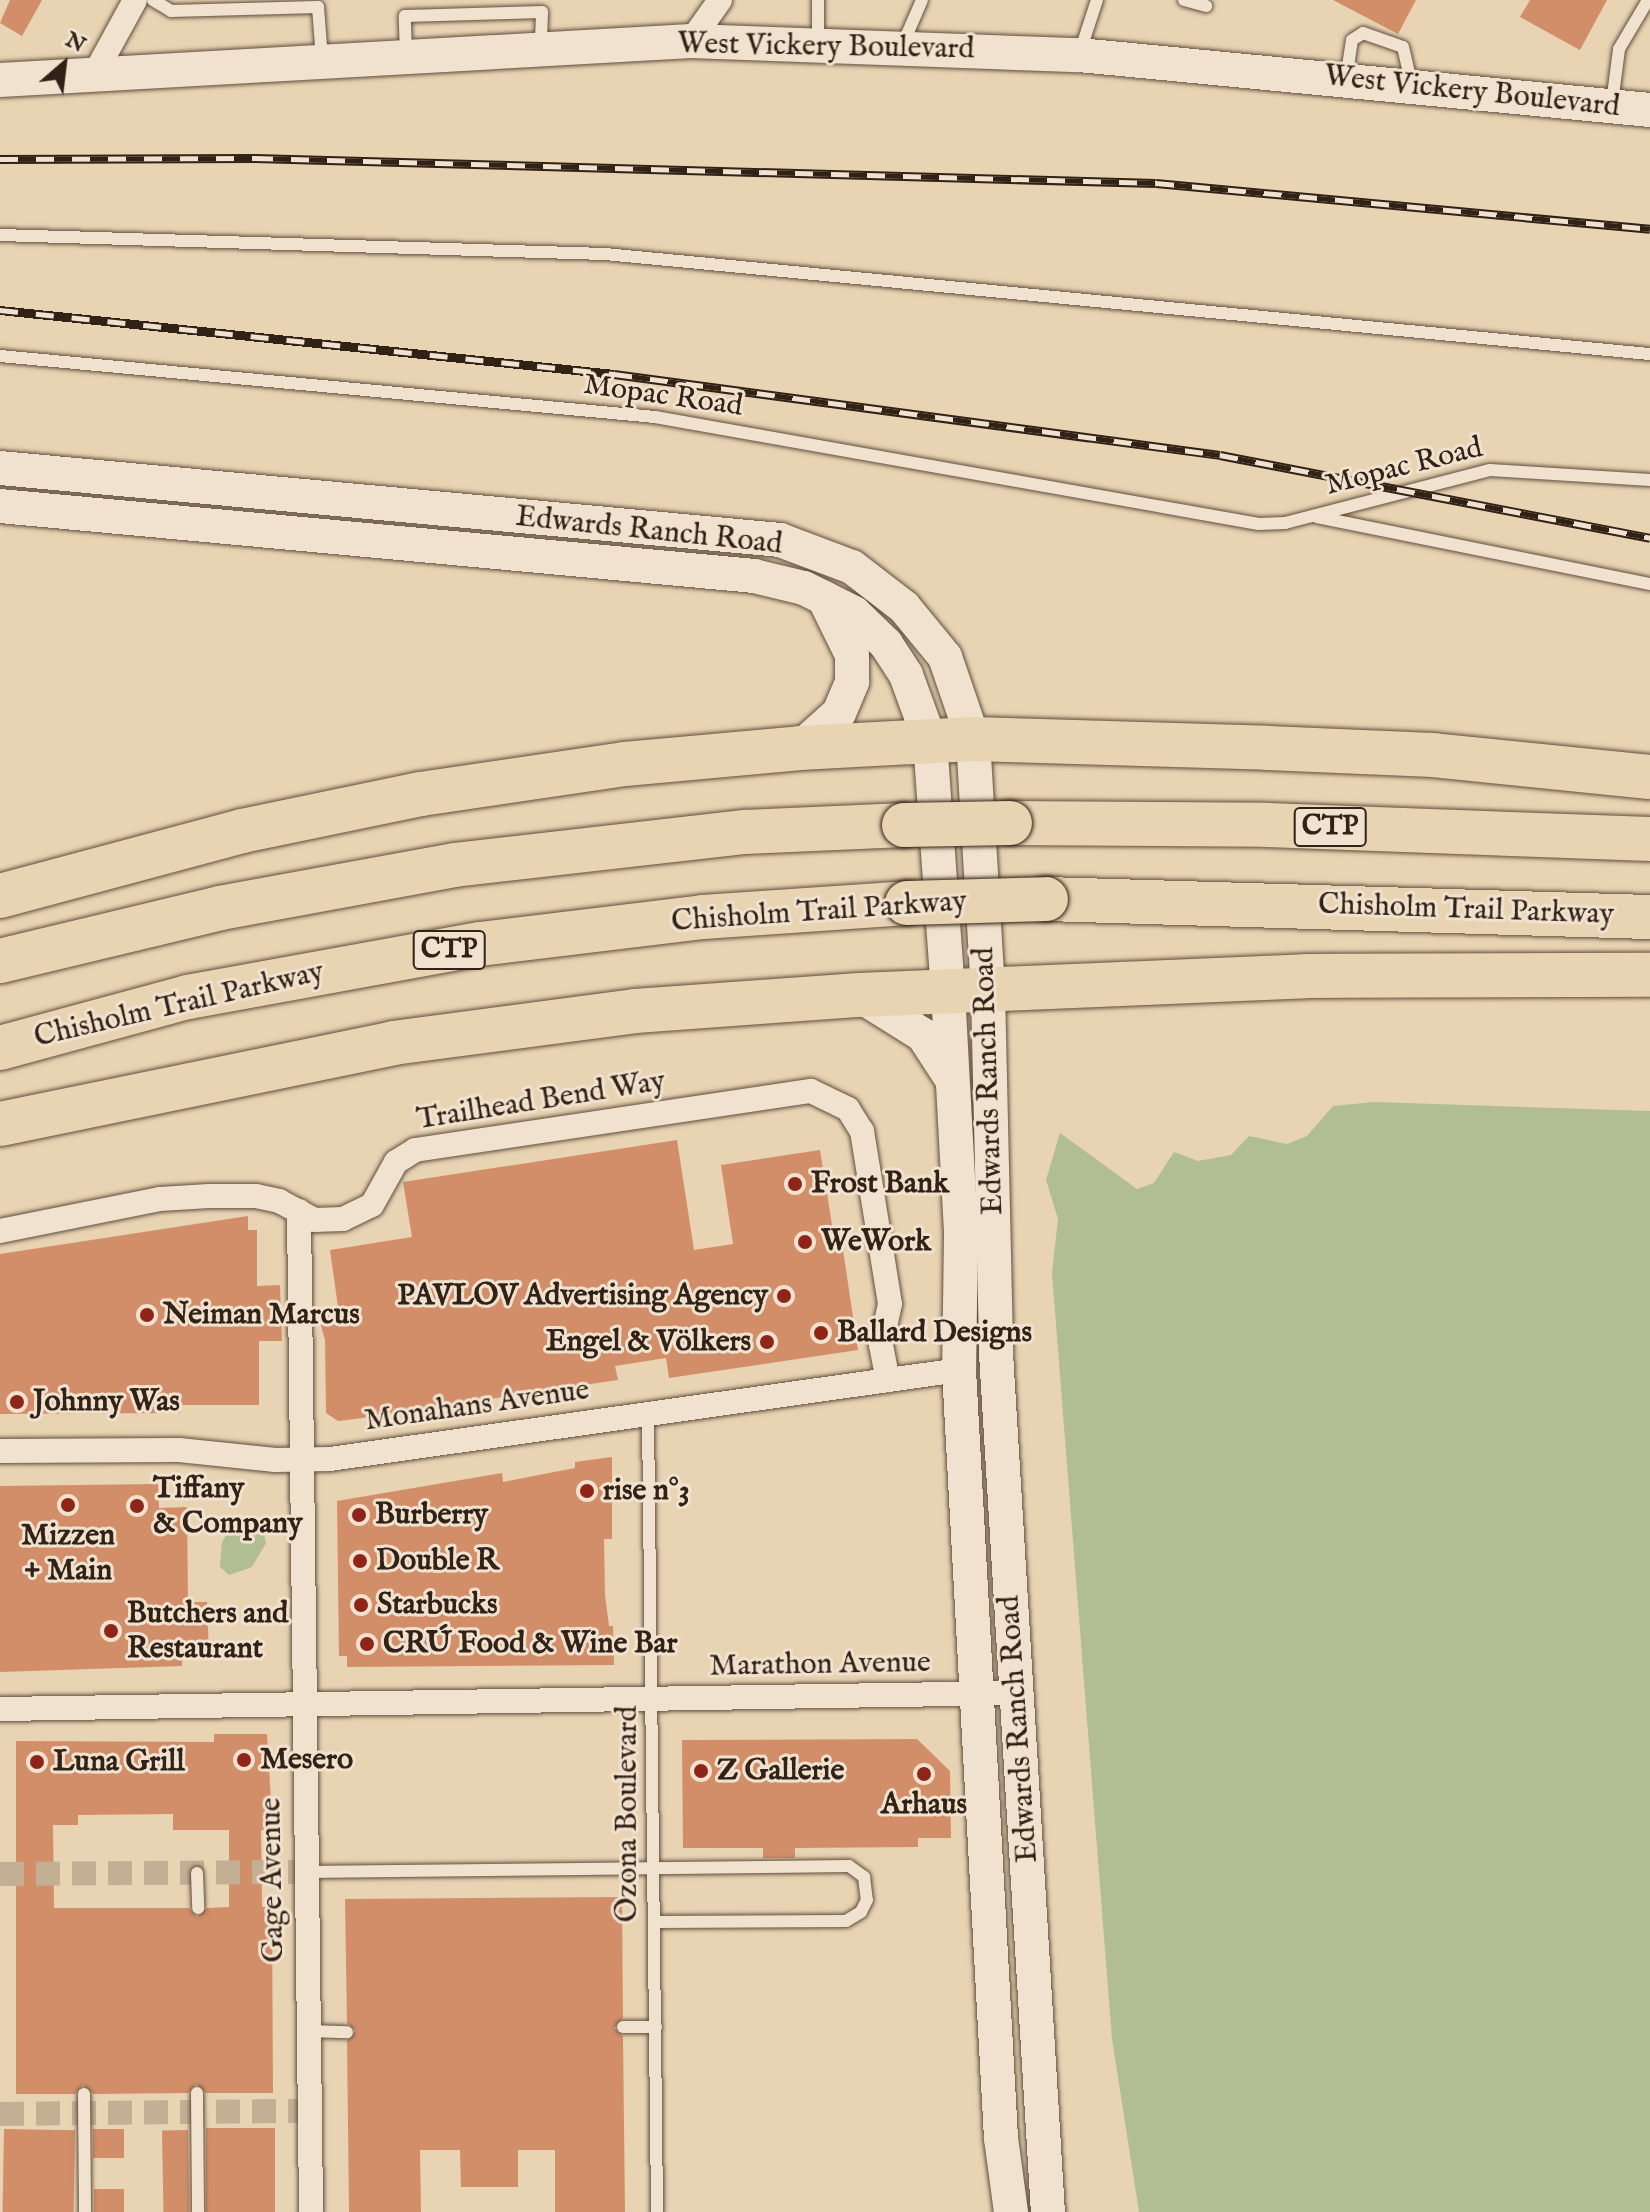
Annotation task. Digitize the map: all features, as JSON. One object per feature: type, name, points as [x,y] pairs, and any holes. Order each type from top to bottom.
[{"type":"highway","points":[[0,896],[230,834],[421,794],[625,764],[800,748],[973,739],[1402,753],[1650,777]]},
{"type":"highway","name":"CTP","points":[[0,961],[220,908],[454,865],[745,832],[1010,823],[1237,824],[1650,839]]},
{"type":"highway","name":"Chisholm Trail Parkway","points":[[0,1048],[188,997],[480,944],[761,911],[1046,899],[1650,917]]},
{"type":"highway","points":[[0,1124],[442,1035],[635,1011],[859,995],[1306,976],[1650,975]]},
{"type":"street","points":[[94,75],[135,0]]},
{"type":"street","points":[[691,41],[720,0]]},
{"type":"street","name":"West Vickery Boulevard","points":[[0,80],[691,41],[818,49],[1079,55],[1611,106],[1650,107]]},
{"type":"street","name":"Edwards Ranch Road","points":[[0,468],[780,540],[852,567],[904,607],[945,657],[973,739],[968,991],[954,1085],[961,1234],[959,1370],[981,1694],[1001,2138],[1011,2212]]},
{"type":"street","name":"Edwards Ranch Road","points":[[0,506],[754,576],[824,598],[854,613],[886,644],[923,711],[968,991],[996,1353],[1048,2212]]},
{"type":"street","points":[[800,748],[839,713],[852,682],[852,655],[824,598]]},
{"type":"street","points":[[859,995],[923,1035],[954,1085]]},
{"type":"street","name":"Trailhead Bend Way","points":[[0,1231],[160,1199],[256,1196],[326,1221],[362,1212],[380,1196],[396,1162],[415,1150],[811,1091],[830,1097],[848,1109],[862,1131],[890,1304],[881,1345],[888,1380]]},
{"type":"street","name":"Gage Avenue","points":[[299,1211],[302,1704],[311,2212]]},
{"type":"street","points":[[961,1234],[979,1291],[983,1339],[996,1353]]},
{"type":"street","points":[[959,1370],[982,1384],[1002,1472]]},
{"type":"street","name":"Monahans Avenue","points":[[0,1451],[179,1450],[301,1460],[648,1415],[959,1370]]},
{"type":"street","name":"Marathon Avenue","points":[[0,1709],[1017,1693]]},
{"type":"lane","points":[[153,0],[171,11],[318,7],[322,62]]},
{"type":"lane","points":[[541,50],[542,12],[550,0]]},
{"type":"lane","points":[[818,0],[818,49]]},
{"type":"lane","points":[[901,49],[922,0]]},
{"type":"lane","points":[[1079,55],[1097,0]]},
{"type":"lane","points":[[1184,0],[1206,6]]},
{"type":"lane","points":[[1611,106],[1619,49],[1648,0]]},
{"type":"lane","points":[[406,57],[405,16],[542,12]]},
{"type":"lane","points":[[1346,80],[1352,40],[1363,33],[1403,47],[1412,87]]},
{"type":"lane","points":[[0,235],[605,254],[1650,354]]},
{"type":"lane","name":"Mopac Road","points":[[0,356],[655,417],[1230,520],[1285,523],[1490,470],[1650,480]]},
{"type":"lane","name":"Mopac Road","points":[[1314,516],[1650,584]]},
{"type":"lane","name":"Ozona Boulevard","points":[[648,1415],[657,2212]]},
{"type":"lane","points":[[305,1872],[849,1866],[864,1877],[867,1900],[861,1912],[846,1921],[655,1922]]},
{"type":"lane","points":[[197,1873],[198,1908]]},
{"type":"lane","points":[[623,2027],[656,2027]]},
{"type":"lane","points":[[309,2031],[347,2032]]},
{"type":"lane","points":[[197,2093],[198,2212]]},
{"type":"lane","points":[[84,2094],[85,2212]]},
{"type":"green space","points":[[1374,1102],[1650,1111],[1650,2212],[1139,2212],[1112,2039],[1052,1273],[1058,1219],[1046,1180],[1060,1133],[1137,1189],[1154,1183],[1174,1152],[1198,1161],[1231,1155],[1249,1136],[1287,1144],[1307,1136],[1333,1106]]},
{"type":"green space","points":[[249,1517],[261,1521],[266,1543],[252,1567],[229,1575],[220,1567],[222,1542],[232,1526]]},
{"type":"building","points":[[10,0],[42,0],[22,36],[0,23]]},
{"type":"building","points":[[1333,0],[1416,0],[1398,34]]},
{"type":"building","points":[[1530,0],[1607,0],[1580,50],[1520,17]]},
{"type":"building","points":[[677,1140],[694,1250],[733,1244],[721,1165],[820,1150],[833,1231],[840,1230],[858,1350],[669,1378],[666,1358],[615,1366],[618,1380],[338,1421],[326,1413],[325,1340],[317,1311],[338,1307],[330,1250],[412,1237],[403,1182]]},
{"type":"building","points":[[248,1216],[248,1230],[257,1230],[257,1286],[280,1285],[282,1341],[259,1341],[259,1405],[179,1405],[180,1413],[0,1414],[0,1254]]},
{"type":"building","points":[[612,1457],[612,1539],[604,1539],[605,1595],[609,1626],[613,1626],[614,1665],[347,1667],[347,1656],[339,1656],[337,1501],[502,1473],[503,1482],[575,1468],[575,1462]]},
{"type":"building","points":[[158,1484],[159,1508],[187,1507],[188,1602],[207,1602],[209,1657],[182,1657],[182,1666],[0,1672],[0,1486]]},
{"type":"building","points":[[214,1734],[267,1734],[272,1818],[266,1818],[265,1830],[261,1830],[262,1907],[272,1907],[273,2093],[206,2093],[196,2084],[188,2093],[93,2094],[83,2085],[75,2094],[16,2094],[16,1741],[214,1742]],"holes":[[[173,1814],[173,1830],[229,1830],[229,1907],[207,1908],[197,1917],[189,1908],[54,1908],[53,1825],[78,1825],[78,1815]]]},
{"type":"building","points":[[917,1739],[950,1771],[951,1838],[918,1838],[918,1847],[795,1848],[795,1858],[763,1858],[763,1848],[683,1848],[682,1740]]},
{"type":"building","points":[[622,1897],[623,2018],[614,2028],[623,2036],[625,2212],[555,2212],[555,2150],[518,2150],[518,2187],[461,2187],[460,2150],[420,2150],[421,2212],[349,2212],[347,2041],[356,2031],[347,2023],[345,1899]]},
{"type":"building","points":[[206,2128],[275,2128],[275,2212],[206,2212]]},
{"type":"building","points":[[4,2129],[75,2130],[74,2212],[3,2212]]},
{"type":"building","points":[[93,2129],[124,2129],[124,2158],[93,2158]]},
{"type":"building","points":[[162,2130],[188,2130],[189,2212],[163,2212]]},
{"type":"building","points":[[94,2189],[124,2189],[124,2212],[94,2212]]},
{"type":"tunnel","points":[[0,1874],[305,1872]]},
{"type":"tunnel","points":[[0,2114],[310,2111]]},
{"type":"railway","points":[[0,159],[255,158],[1156,183],[1650,229]]},
{"type":"railway","points":[[0,310],[614,374],[1220,455],[1650,538]]},
{"type":"place","name":"Frost Bank","points":[[795,1184]]},
{"type":"place","name":"WeWork","points":[[805,1242]]},
{"type":"place","name":"PAVLOV Advertising Agency","points":[[784,1296]]},
{"type":"place","name":"Neiman Marcus","points":[[147,1315]]},
{"type":"place","name":"Ballard Designs","points":[[821,1333]]},
{"type":"place","name":"Engel & Völkers","points":[[767,1342]]},
{"type":"place","name":"Johnny Was","points":[[17,1402]]},
{"type":"place","name":"rise n°3","points":[[587,1491]]},
{"type":"place","name":"Mizzen + Main","points":[[68,1505]]},
{"type":"place","name":"Tiffany & Company","points":[[137,1506]]},
{"type":"place","name":"Burberry","points":[[359,1515]]},
{"type":"place","name":"Double R","points":[[360,1561]]},
{"type":"place","name":"Starbucks","points":[[361,1605]]},
{"type":"place","name":"Butchers and Restaurant","points":[[111,1631]]},
{"type":"place","name":"CRÚ Food & Wine Bar","points":[[367,1644]]},
{"type":"place","name":"Mesero","points":[[244,1760]]},
{"type":"place","name":"Luna Grill","points":[[37,1762]]},
{"type":"place","name":"Z Gallerie","points":[[701,1771]]},
{"type":"place","name":"Arhaus","points":[[924,1774]]}]
